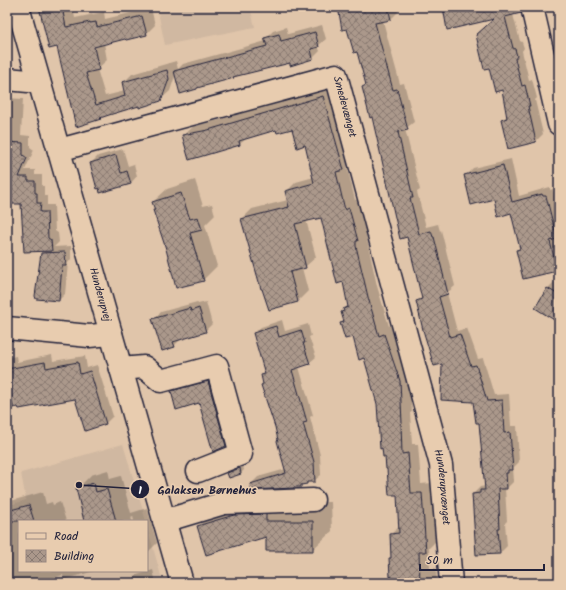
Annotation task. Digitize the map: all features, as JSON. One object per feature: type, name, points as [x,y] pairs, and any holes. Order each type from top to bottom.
[{"type":"street","name":"Hunderupvej","points":[[18,7],[182,583]]},
{"type":"street","points":[[532,7],[559,124]]},
{"type":"street","name":"Smedevænget","points":[[59,150],[336,75],[421,393]]},
{"type":"street","points":[[7,80],[39,82]]},
{"type":"street","points":[[7,328],[89,336],[110,334]]},
{"type":"street","points":[[121,369],[144,367],[161,381],[217,366],[241,454],[198,471]]},
{"type":"street","name":"Hunderupvænget","points":[[421,393],[441,465],[451,583]]},
{"type":"street","points":[[164,521],[224,503],[313,500]]},
{"type":"shaded area","points":[[157,7],[250,7],[255,27],[165,45]]},
{"type":"shaded area","points":[[123,444],[146,520],[18,520],[18,572],[148,572],[148,530],[163,583],[7,583],[7,506],[26,500],[21,473]]},
{"type":"building","points":[[39,7],[62,7],[66,27],[96,22],[97,27],[142,16],[147,35],[94,47],[99,70],[86,73],[96,105],[125,96],[122,82],[167,70],[169,79],[161,101],[109,115],[76,127],[57,47],[49,49]]},
{"type":"building","points":[[338,7],[388,7],[391,20],[375,23],[393,90],[397,89],[408,130],[398,132],[413,198],[410,198],[419,234],[431,231],[434,237],[448,294],[439,297],[450,337],[460,334],[471,366],[476,365],[487,401],[502,400],[504,433],[510,432],[513,470],[508,470],[508,473],[506,473],[507,489],[498,489],[500,529],[498,529],[500,554],[476,555],[472,494],[480,493],[480,490],[485,490],[479,423],[476,423],[473,402],[441,400],[442,364],[434,366],[423,330],[416,301],[422,299],[407,237],[400,239],[372,117],[370,118],[362,87],[366,85],[357,52],[354,53],[347,29],[342,30]]},
{"type":"building","points":[[443,7],[520,7],[521,13],[505,17],[513,48],[515,49],[517,56],[515,59],[522,86],[525,85],[536,142],[508,149],[501,120],[507,118],[502,90],[495,92],[489,68],[484,69],[476,35],[494,19],[447,30]]},
{"type":"building","points":[[315,32],[319,47],[311,49],[313,59],[290,66],[290,63],[233,77],[234,78],[180,94],[174,71],[267,46],[264,38],[279,34],[281,41]]},
{"type":"building","points":[[323,96],[344,170],[336,172],[345,210],[349,208],[358,241],[356,241],[356,246],[368,297],[379,336],[384,334],[400,381],[402,454],[408,453],[411,493],[422,493],[426,552],[419,552],[420,583],[404,583],[404,578],[392,579],[391,576],[390,577],[390,534],[399,533],[397,495],[389,495],[385,457],[383,457],[382,448],[380,449],[377,404],[364,358],[359,360],[353,337],[345,339],[340,323],[344,322],[341,312],[344,311],[343,309],[348,307],[343,282],[337,284],[321,218],[295,224],[306,268],[290,272],[298,302],[269,310],[261,289],[241,219],[289,207],[285,191],[314,183],[305,145],[297,148],[292,129],[277,133],[276,130],[239,141],[240,145],[189,160],[182,135],[208,130]]},
{"type":"building","points":[[7,142],[23,143],[23,155],[27,158],[19,177],[28,177],[28,181],[35,181],[37,203],[41,203],[40,212],[47,212],[48,238],[51,240],[52,251],[24,252],[21,204],[8,203],[7,205]]},
{"type":"building","points":[[116,155],[121,173],[127,171],[131,184],[100,193],[99,188],[97,189],[90,163]]},
{"type":"building","points":[[503,165],[512,202],[542,194],[543,196],[546,196],[557,239],[550,241],[557,271],[523,279],[516,250],[520,249],[511,213],[498,217],[494,199],[471,205],[464,175]]},
{"type":"building","points":[[181,193],[190,219],[198,217],[202,230],[190,233],[204,281],[176,288],[152,202]]},
{"type":"building","points":[[65,252],[66,266],[62,266],[59,301],[36,299],[35,296],[41,253]]},
{"type":"building","points":[[547,288],[559,295],[559,323],[535,308]]},
{"type":"building","points":[[190,308],[191,311],[199,308],[206,332],[173,342],[175,347],[162,351],[152,319]]},
{"type":"building","points":[[276,326],[279,337],[301,330],[305,343],[303,343],[310,364],[292,370],[307,422],[303,423],[314,462],[315,482],[307,482],[307,484],[301,485],[301,487],[294,488],[251,490],[250,484],[286,473],[277,441],[275,427],[261,385],[263,384],[261,375],[265,374],[253,333]]},
{"type":"building","points":[[45,362],[46,368],[78,362],[80,374],[90,371],[106,424],[85,431],[75,399],[19,409],[18,407],[13,408],[12,403],[7,404],[7,369]]},
{"type":"building","points":[[208,381],[226,446],[213,452],[199,403],[176,410],[171,391]]},
{"type":"building","points":[[240,468],[241,474],[229,478],[227,473]]},
{"type":"building","points":[[94,483],[96,492],[107,489],[116,520],[84,520],[76,488]]},
{"type":"building","points":[[29,505],[34,520],[7,521],[7,511]]},
{"type":"building","points":[[266,514],[266,521],[313,521],[313,551],[266,551],[266,537],[206,555],[197,526],[234,515]]},
{"type":"place","name":"Galaksen Børnehus","points":[[79,485]]}]
